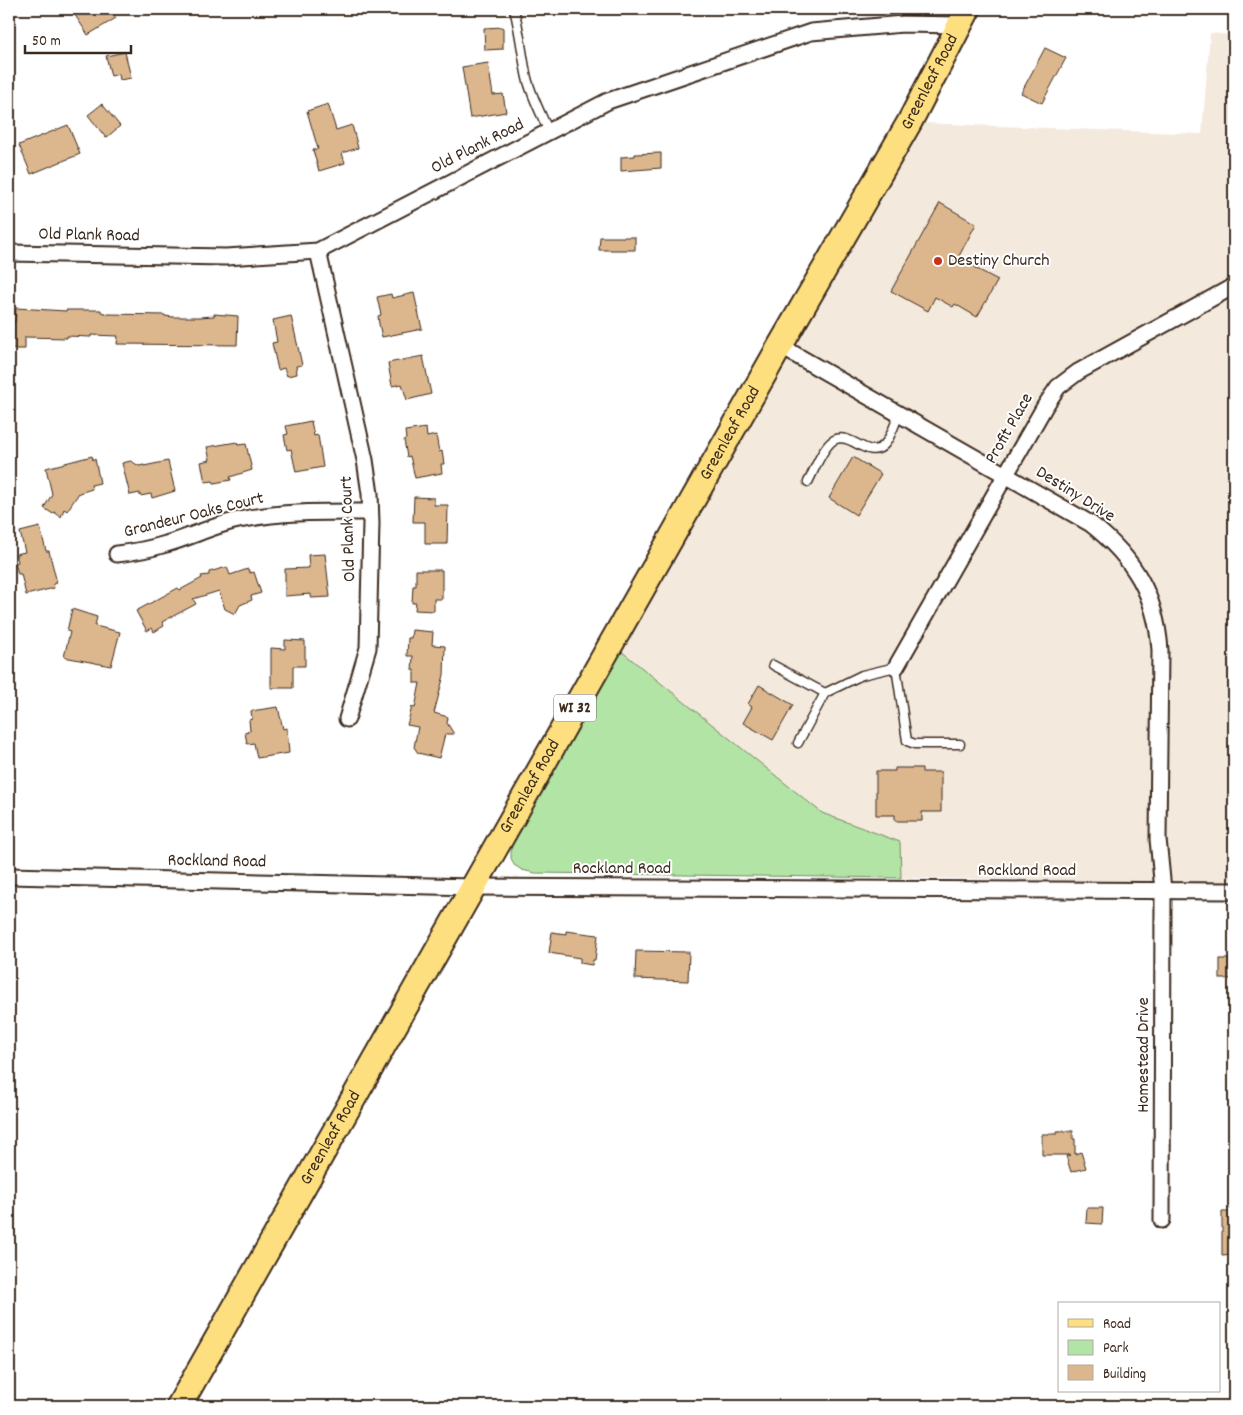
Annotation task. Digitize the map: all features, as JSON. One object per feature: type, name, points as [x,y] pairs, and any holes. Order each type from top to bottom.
[{"type":"main road","name":"Greenleaf Road","points":[[179,1406],[780,346],[910,122],[964,17]]},
{"type":"street","name":"Old Plank Road","points":[[9,253],[226,257],[318,251],[608,101],[811,32],[964,17]]},
{"type":"street","name":"Old Plank Court","points":[[318,251],[365,460],[370,512],[368,648],[347,719]]},
{"type":"street","name":"Profit Place","points":[[896,667],[1052,394],[1063,382],[1078,372],[1234,286]]},
{"type":"street","name":"Destiny Drive","points":[[780,346],[1079,516],[1107,536],[1131,563],[1143,582],[1151,600],[1158,625],[1160,650],[1158,839],[1163,890]]},
{"type":"street","name":"Grandeur Oaks Court","points":[[117,554],[146,550],[168,544],[206,529],[249,518],[278,514],[370,512]]},
{"type":"street","name":"Rockland Road","points":[[9,876],[473,887],[1234,891]]},
{"type":"street","name":"Homestead Drive","points":[[1162,1220],[1163,890]]},
{"type":"lane","points":[[514,9],[520,30],[527,78],[549,132]]},
{"type":"lane","points":[[808,482],[827,446],[833,440],[846,438],[870,450],[880,448],[886,444],[900,414]]},
{"type":"lane","points":[[774,665],[825,693]]},
{"type":"lane","points":[[798,742],[825,693],[862,675],[896,667],[907,741],[915,744],[960,744]]},
{"type":"shaded area","points":[[1210,33],[1234,35],[1234,883],[901,878],[900,842],[822,813],[621,651],[843,256],[921,123],[1202,134]]},
{"type":"green space","points":[[621,651],[822,813],[900,842],[901,878],[535,873],[522,870],[514,865],[511,851],[514,831],[567,735]]},
{"type":"building","points":[[71,9],[110,9],[116,18],[88,35]]},
{"type":"building","points":[[503,27],[503,49],[485,50],[484,28]]},
{"type":"building","points":[[1045,48],[1066,58],[1042,103],[1021,93]]},
{"type":"building","points":[[125,52],[131,78],[120,80],[119,74],[111,76],[106,56]]},
{"type":"building","points":[[488,63],[493,95],[503,94],[506,112],[470,118],[462,67]]},
{"type":"building","points":[[102,104],[120,126],[106,138],[88,115]]},
{"type":"building","points":[[328,104],[336,130],[352,125],[358,148],[342,153],[345,163],[319,171],[313,150],[318,149],[307,111]]},
{"type":"building","points":[[68,125],[80,154],[31,174],[19,145]]},
{"type":"building","points":[[661,153],[661,168],[621,171],[621,157],[635,156],[635,154]]},
{"type":"building","name":"Destiny Church","points":[[940,203],[976,224],[959,256],[976,266],[975,268],[998,280],[977,317],[955,304],[953,307],[935,297],[928,311],[891,291]]},
{"type":"building","points":[[600,237],[635,237],[635,250],[599,250]]},
{"type":"building","points":[[414,293],[422,329],[382,337],[378,316],[381,315],[377,297],[391,294],[392,298]]},
{"type":"building","points":[[16,308],[66,311],[101,310],[101,312],[108,314],[165,315],[173,317],[214,316],[214,314],[238,316],[237,345],[117,344],[118,336],[91,335],[91,337],[67,336],[67,338],[25,337],[25,349],[9,349],[9,321],[15,322]]},
{"type":"building","points":[[291,316],[302,365],[296,366],[297,374],[287,376],[284,368],[278,370],[272,343],[277,342],[273,320]]},
{"type":"building","points":[[423,356],[431,394],[407,400],[402,384],[392,386],[388,363]]},
{"type":"building","points":[[311,421],[314,436],[318,435],[323,467],[296,472],[291,449],[287,450],[284,435],[288,434],[286,426]]},
{"type":"building","points":[[426,428],[427,437],[436,435],[439,452],[442,451],[444,464],[441,464],[442,473],[415,478],[410,456],[407,457],[404,440],[406,439],[405,431]]},
{"type":"building","points":[[237,442],[238,445],[246,444],[252,470],[230,477],[231,480],[214,483],[213,481],[205,482],[201,462],[210,460],[207,447]]},
{"type":"building","points":[[92,456],[93,460],[95,459],[100,483],[91,485],[92,489],[79,493],[67,511],[64,509],[61,517],[44,508],[52,494],[46,468]]},
{"type":"building","points":[[853,457],[881,474],[856,515],[829,498]]},
{"type":"building","points":[[131,461],[139,466],[144,466],[168,461],[175,491],[152,498],[151,494],[140,496],[140,493],[130,495],[122,463]]},
{"type":"building","points":[[414,497],[434,498],[434,505],[448,505],[447,544],[425,544],[425,522],[413,522]]},
{"type":"building","points":[[40,527],[46,551],[49,551],[57,583],[53,584],[54,588],[26,595],[21,574],[18,574],[15,563],[18,562],[16,554],[25,552],[20,532]]},
{"type":"building","points":[[325,554],[330,597],[311,598],[311,594],[285,596],[285,569],[309,568],[308,555]]},
{"type":"building","points":[[227,567],[230,575],[248,569],[250,573],[254,572],[261,593],[251,596],[252,600],[240,605],[235,614],[225,609],[219,591],[193,599],[196,604],[162,622],[164,626],[154,632],[152,628],[147,631],[136,611],[178,588],[180,590],[202,578],[201,576],[209,575],[209,572]]},
{"type":"building","points":[[416,570],[442,570],[442,599],[434,599],[434,611],[415,610],[416,603],[412,603],[413,586],[416,586]]},
{"type":"building","points":[[72,609],[97,617],[95,626],[120,632],[111,666],[64,657],[70,632],[67,631]]},
{"type":"building","points":[[412,630],[433,632],[432,645],[445,646],[444,675],[434,713],[448,717],[447,723],[454,734],[445,734],[439,758],[418,753],[414,747],[418,727],[407,725],[412,707],[415,708],[420,683],[414,683],[414,670],[412,670],[413,656],[407,656],[408,638],[411,638]]},
{"type":"building","points":[[285,640],[305,641],[305,666],[293,666],[293,688],[271,688],[271,648],[285,649]]},
{"type":"building","points":[[759,685],[793,705],[773,740],[743,723],[752,707],[748,704]]},
{"type":"building","points":[[278,707],[283,729],[287,728],[289,753],[257,758],[254,743],[247,744],[245,732],[250,731],[249,720],[252,719],[251,711]]},
{"type":"building","points":[[895,768],[922,768],[922,772],[941,772],[941,812],[922,812],[922,821],[895,821],[895,815],[876,815],[876,771],[895,771]]},
{"type":"building","points":[[566,931],[598,935],[595,960],[593,960],[592,965],[580,963],[580,958],[549,953],[552,932],[566,934]]},
{"type":"building","points":[[636,951],[689,952],[688,981],[635,979]]},
{"type":"building","points":[[1220,959],[1234,959],[1234,979],[1220,979]]},
{"type":"building","points":[[1057,1131],[1073,1131],[1075,1154],[1081,1152],[1086,1168],[1071,1172],[1066,1156],[1071,1155],[1042,1155],[1042,1134],[1057,1134]]},
{"type":"building","points":[[1087,1208],[1103,1208],[1102,1224],[1086,1223]]},
{"type":"building","points":[[1222,1212],[1234,1212],[1234,1255],[1222,1256]]},
{"type":"place","name":"Destiny Church","points":[[938,261]]}]
